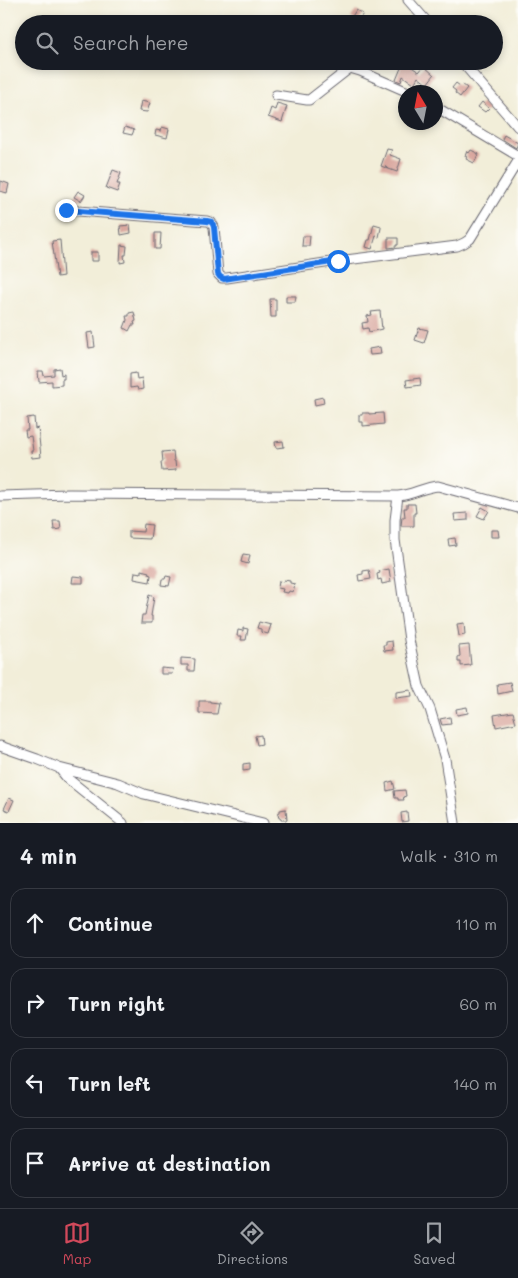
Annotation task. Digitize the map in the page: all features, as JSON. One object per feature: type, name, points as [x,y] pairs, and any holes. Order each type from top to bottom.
[{"type":"street","points":[[408,0],[421,15]]},
{"type":"street","points":[[276,95],[310,100],[348,70]]},
{"type":"street","points":[[357,70],[398,88]]},
{"type":"street","points":[[470,70],[518,126]]},
{"type":"street","points":[[443,111],[518,156]]},
{"type":"street","points":[[66,210],[212,222],[218,274],[222,278],[227,278],[338,261],[457,246],[470,239],[518,161]]},
{"type":"street","points":[[0,496],[79,494],[398,496],[409,495],[428,487],[438,486],[518,508]]},
{"type":"street","points":[[398,496],[395,540],[409,640],[419,686],[430,709],[445,759],[455,823]]},
{"type":"street","points":[[0,746],[37,758],[59,768],[118,783],[144,794],[264,823]]},
{"type":"street","points":[[59,768],[67,778],[124,823]]},
{"type":"building","points":[[356,10],[363,14],[362,15],[353,15]]},
{"type":"building","points":[[400,70],[416,70],[419,72],[421,70],[428,70],[434,75],[427,84],[418,77],[414,84],[403,76],[401,82],[396,80]]},
{"type":"building","points":[[456,83],[460,86],[462,84],[467,88],[460,97],[452,88]]},
{"type":"building","points":[[141,101],[150,103],[147,112],[139,111]]},
{"type":"building","points":[[482,102],[489,108],[485,112],[478,107]]},
{"type":"building","points":[[277,103],[287,106],[282,122],[268,117],[271,108],[275,110]]},
{"type":"building","points":[[125,127],[134,130],[132,135],[123,133]]},
{"type":"building","points":[[162,127],[169,129],[167,138],[155,135],[156,130],[161,131]]},
{"type":"building","points":[[504,135],[518,143],[516,148],[502,139]]},
{"type":"building","points":[[387,149],[392,150],[390,155],[401,159],[397,172],[381,166]]},
{"type":"building","points":[[471,150],[479,154],[474,163],[466,159],[467,157],[465,156],[467,151],[469,153]]},
{"type":"building","points":[[113,170],[121,173],[117,184],[120,184],[117,192],[106,188]]},
{"type":"building","points":[[1,181],[9,184],[7,193],[0,191]]},
{"type":"building","points":[[78,191],[85,195],[81,201],[74,197]]},
{"type":"building","points":[[374,224],[381,226],[381,228],[379,237],[376,236],[372,249],[366,247]]},
{"type":"building","points":[[130,225],[131,233],[121,235],[120,226]]},
{"type":"building","points":[[155,233],[161,233],[160,249],[155,249]]},
{"type":"building","points":[[303,236],[310,236],[309,246],[302,246]]},
{"type":"building","points":[[388,238],[398,238],[398,245],[388,248]]},
{"type":"building","points":[[60,240],[63,276],[57,277],[52,241]]},
{"type":"building","points":[[121,245],[127,246],[126,255],[124,255],[125,262],[120,263]]},
{"type":"building","points":[[91,252],[98,252],[98,261],[91,261]]},
{"type":"building","points":[[286,296],[296,296],[295,302],[286,302]]},
{"type":"building","points":[[270,299],[276,299],[276,317],[271,317]]},
{"type":"building","points":[[380,311],[382,329],[369,332],[368,328],[363,329],[362,323],[368,322],[367,316],[372,315],[371,312]]},
{"type":"building","points":[[134,312],[135,325],[132,325],[129,331],[124,328],[127,320],[126,316]]},
{"type":"building","points":[[419,328],[428,330],[424,343],[415,340]]},
{"type":"building","points":[[93,332],[95,347],[89,348],[87,333]]},
{"type":"building","points":[[380,347],[381,354],[370,355],[369,349]]},
{"type":"building","points":[[60,368],[61,375],[64,374],[62,385],[52,386],[52,381],[39,382],[38,371],[43,371],[44,376],[54,375],[54,369]]},
{"type":"building","points":[[136,373],[137,379],[142,378],[143,389],[138,390],[137,387],[130,388],[130,374]]},
{"type":"building","points":[[420,378],[421,385],[407,387],[406,380]]},
{"type":"building","points":[[323,397],[324,403],[315,405],[314,399]]},
{"type":"building","points":[[362,413],[383,413],[384,424],[363,426],[363,422],[359,422],[359,415],[362,415]]},
{"type":"building","points":[[34,417],[35,429],[38,428],[41,457],[32,458],[31,436],[26,437],[25,430],[28,430],[27,418]]},
{"type":"building","points":[[283,441],[284,447],[276,448],[275,442]]},
{"type":"building","points":[[173,451],[176,470],[162,471],[162,452]]},
{"type":"building","points":[[407,504],[415,504],[414,526],[401,526],[402,517],[405,517],[404,508],[407,508]]},
{"type":"building","points":[[482,507],[489,511],[484,519],[477,516]]},
{"type":"building","points":[[468,513],[468,520],[455,521],[454,514]]},
{"type":"building","points":[[53,521],[60,521],[61,529],[54,530]]},
{"type":"building","points":[[144,524],[152,525],[150,539],[129,538],[129,531],[143,532]]},
{"type":"building","points":[[491,530],[498,530],[499,537],[491,537]]},
{"type":"building","points":[[455,538],[456,545],[449,546],[448,539]]},
{"type":"building","points":[[243,554],[250,555],[248,564],[241,562]]},
{"type":"building","points":[[389,569],[391,582],[382,584],[381,579],[378,580],[377,574],[380,573],[379,571]]},
{"type":"building","points":[[141,570],[149,572],[148,574],[151,575],[150,582],[134,579],[135,572],[141,573]]},
{"type":"building","points":[[369,570],[371,579],[359,581],[358,575],[363,574],[363,571]]},
{"type":"building","points":[[73,576],[83,577],[83,583],[72,583]]},
{"type":"building","points":[[166,576],[171,577],[169,586],[161,585],[162,579],[165,579]]},
{"type":"building","points":[[284,580],[295,584],[293,592],[282,592],[283,589],[278,588],[279,581],[283,582]]},
{"type":"building","points":[[149,595],[154,597],[151,616],[152,623],[141,623],[142,615],[145,615]]},
{"type":"building","points":[[259,622],[271,625],[268,634],[261,632],[261,629],[257,628]]},
{"type":"building","points":[[464,623],[465,635],[459,636],[457,624]]},
{"type":"building","points":[[243,628],[248,629],[246,640],[241,640],[242,636],[237,636],[238,630],[243,631]]},
{"type":"building","points":[[392,641],[393,650],[384,651],[383,645],[386,645],[386,642]]},
{"type":"building","points":[[469,645],[471,665],[461,666],[461,662],[458,662],[458,657],[460,656],[459,646]]},
{"type":"building","points":[[181,658],[195,659],[194,671],[188,671],[188,665],[181,665]]},
{"type":"building","points":[[161,668],[173,669],[172,674],[161,674]]},
{"type":"building","points":[[510,682],[512,691],[498,694],[497,684]]},
{"type":"building","points":[[411,690],[412,696],[396,698],[396,692]]},
{"type":"building","points":[[199,701],[219,703],[217,714],[199,713]]},
{"type":"building","points":[[467,707],[468,713],[457,715],[456,709]]},
{"type":"building","points":[[513,712],[516,723],[496,727],[494,715]]},
{"type":"building","points":[[450,717],[451,724],[442,725],[440,719]]},
{"type":"building","points":[[261,735],[262,744],[257,745],[255,736]]},
{"type":"building","points":[[250,763],[250,770],[243,771],[243,764]]},
{"type":"building","points":[[393,781],[395,789],[387,791],[386,783]]},
{"type":"building","points":[[405,790],[406,796],[403,797],[404,800],[395,798],[394,791]]},
{"type":"building","points":[[9,798],[14,800],[9,811],[4,809]]},
{"type":"building","points":[[286,809],[287,820],[281,820],[278,813],[280,810]]},
{"type":"building","points":[[407,812],[408,821],[402,822],[401,813]]},
{"type":"route","points":[[66,210],[212,222],[218,274],[224,279],[338,261]]}]
